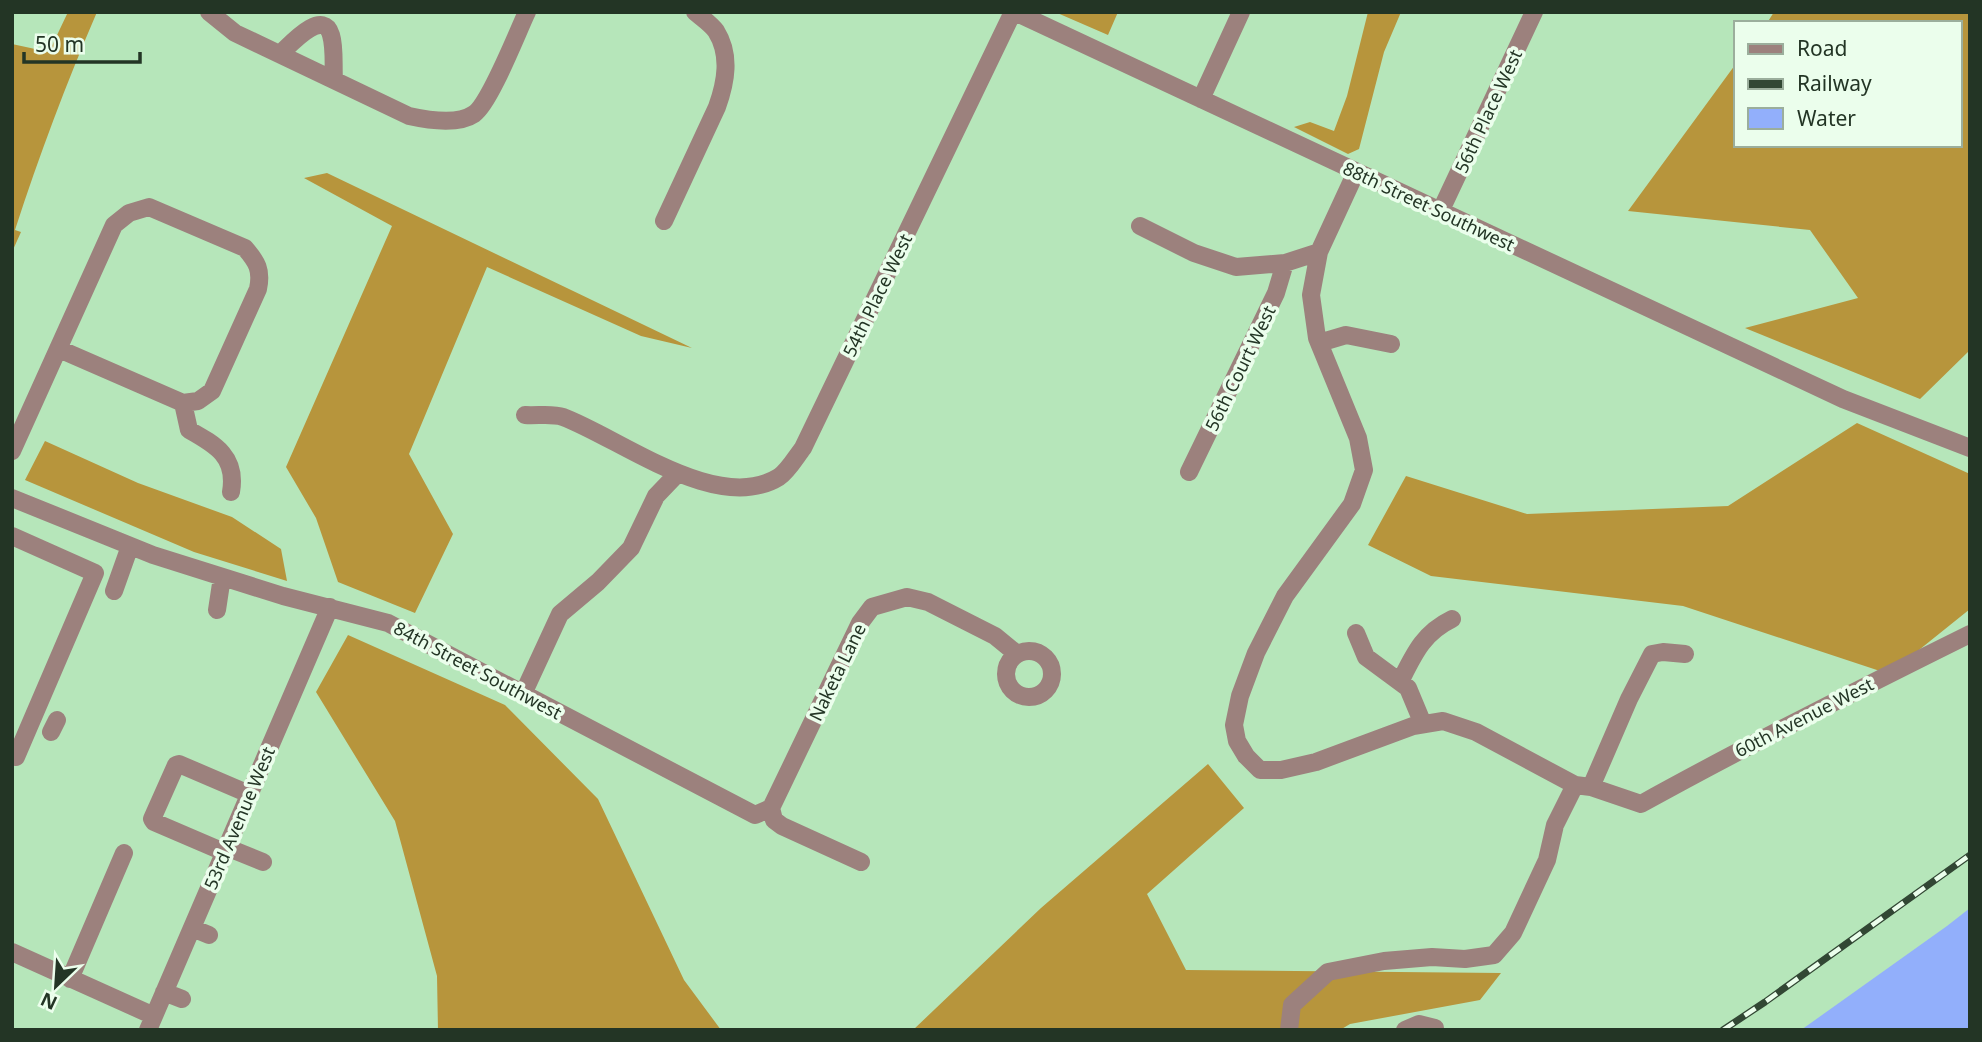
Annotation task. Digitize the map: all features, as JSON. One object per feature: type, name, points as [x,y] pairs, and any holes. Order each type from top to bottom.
[{"type":"street","points":[[209,12],[235,33],[409,116],[454,120],[473,115],[486,100],[527,12]]},
{"type":"street","points":[[664,221],[718,107],[727,71],[725,54],[715,30],[695,12]]},
{"type":"street","name":"88th Street Southwest","points":[[1014,12],[1843,399],[1970,448]]},
{"type":"street","name":"54th Place West","points":[[525,415],[560,416],[678,473],[716,486],[764,484],[781,475],[803,448],[1014,12]]},
{"type":"street","points":[[1201,99],[1241,12]]},
{"type":"street","name":"56th Place West","points":[[1441,210],[1534,12]]},
{"type":"street","points":[[280,54],[311,27],[320,25],[327,28],[331,36],[334,79]]},
{"type":"street","points":[[1356,172],[1319,252],[1311,295],[1319,343],[1358,438],[1364,470],[1352,504],[1285,596],[1256,653],[1240,696],[1234,726],[1237,741],[1246,756],[1260,770],[1281,770],[1316,762],[1413,726],[1443,721],[1476,732],[1583,786]]},
{"type":"street","points":[[12,452],[58,349],[114,225],[129,213],[149,207],[245,248],[255,260],[260,276],[258,289],[212,391],[198,401],[183,403],[58,349]]},
{"type":"street","points":[[1140,226],[1194,253],[1236,267],[1285,263],[1319,252]]},
{"type":"street","name":"56th Court West","points":[[1189,472],[1276,293],[1285,263]]},
{"type":"street","points":[[1319,343],[1346,335],[1391,344]]},
{"type":"street","points":[[183,403],[189,430],[221,450],[230,465],[232,492]]},
{"type":"street","points":[[523,694],[561,614],[631,548],[656,496],[678,473]]},
{"type":"street","name":"84th Street Southwest","points":[[12,498],[130,546],[222,577],[388,623],[755,815],[771,808]]},
{"type":"street","points":[[12,536],[95,573],[16,757],[12,755]]},
{"type":"street","points":[[114,591],[130,546]]},
{"type":"street","points":[[217,610],[222,577]]},
{"type":"street","name":"Naketa Lane","points":[[771,808],[860,623],[872,607],[907,597],[928,602],[995,636],[1017,654]]},
{"type":"street","name":"53rd Avenue West","points":[[151,1023],[330,607]]},
{"type":"street","points":[[1400,682],[1426,636],[1438,625],[1452,618]]},
{"type":"street","points":[[1356,632],[1366,657],[1408,688],[1423,724]]},
{"type":"street","name":"60th Avenue West","points":[[1583,786],[1641,804],[1804,716],[1970,634]]},
{"type":"street","points":[[1289,1030],[1292,1004],[1328,972],[1384,961],[1433,957],[1465,959],[1494,955],[1513,933],[1530,897],[1547,860],[1555,825],[1583,786],[1653,654],[1685,653]]},
{"type":"street","points":[[249,794],[179,764],[176,765],[152,819],[225,850],[262,862]]},
{"type":"street","points":[[771,808],[774,820],[782,826],[861,862]]},
{"type":"street","points":[[70,979],[124,853]]},
{"type":"street","points":[[191,928],[209,935]]},
{"type":"street","points":[[12,952],[70,979],[151,1023]]},
{"type":"street","points":[[164,992],[182,999]]},
{"type":"street","points":[[1405,1030],[1419,1024],[1435,1028]]},
{"type":"shaded area","points":[[68,12],[97,12],[34,175],[15,230],[21,232],[12,252],[12,44],[49,52]]},
{"type":"shaded area","points":[[1055,12],[1118,12],[1108,35]]},
{"type":"shaded area","points":[[1368,12],[1401,12],[1384,52],[1359,149],[1348,154],[1294,127],[1310,122],[1334,131],[1347,96]]},
{"type":"shaded area","points":[[1774,12],[1970,12],[1970,350],[1920,399],[1745,328],[1858,298],[1810,230],[1628,211],[1734,66],[1734,147],[1961,147],[1961,21],[1768,21]]},
{"type":"shaded area","points":[[327,173],[692,348],[641,336],[487,267],[409,454],[453,534],[415,613],[338,582],[316,518],[286,467],[392,226],[304,178]]},
{"type":"shaded area","points":[[1857,423],[1970,474],[1970,609],[1889,674],[1683,606],[1431,576],[1368,545],[1406,476],[1527,514],[1728,506]]},
{"type":"shaded area","points":[[45,441],[138,483],[232,517],[281,549],[287,581],[194,552],[25,480]]},
{"type":"shaded area","points":[[348,635],[505,705],[598,799],[684,980],[721,1030],[438,1030],[437,976],[395,821],[316,692]]},
{"type":"shaded area","points":[[1208,764],[1244,808],[1147,894],[1186,970],[1501,973],[1480,1000],[1350,1024],[1340,1030],[913,1030],[1041,908]]},
{"type":"water","points":[[1970,908],[1970,1030],[1801,1030],[1947,926]]},
{"type":"railway","points":[[1723,1030],[1970,855]]}]
